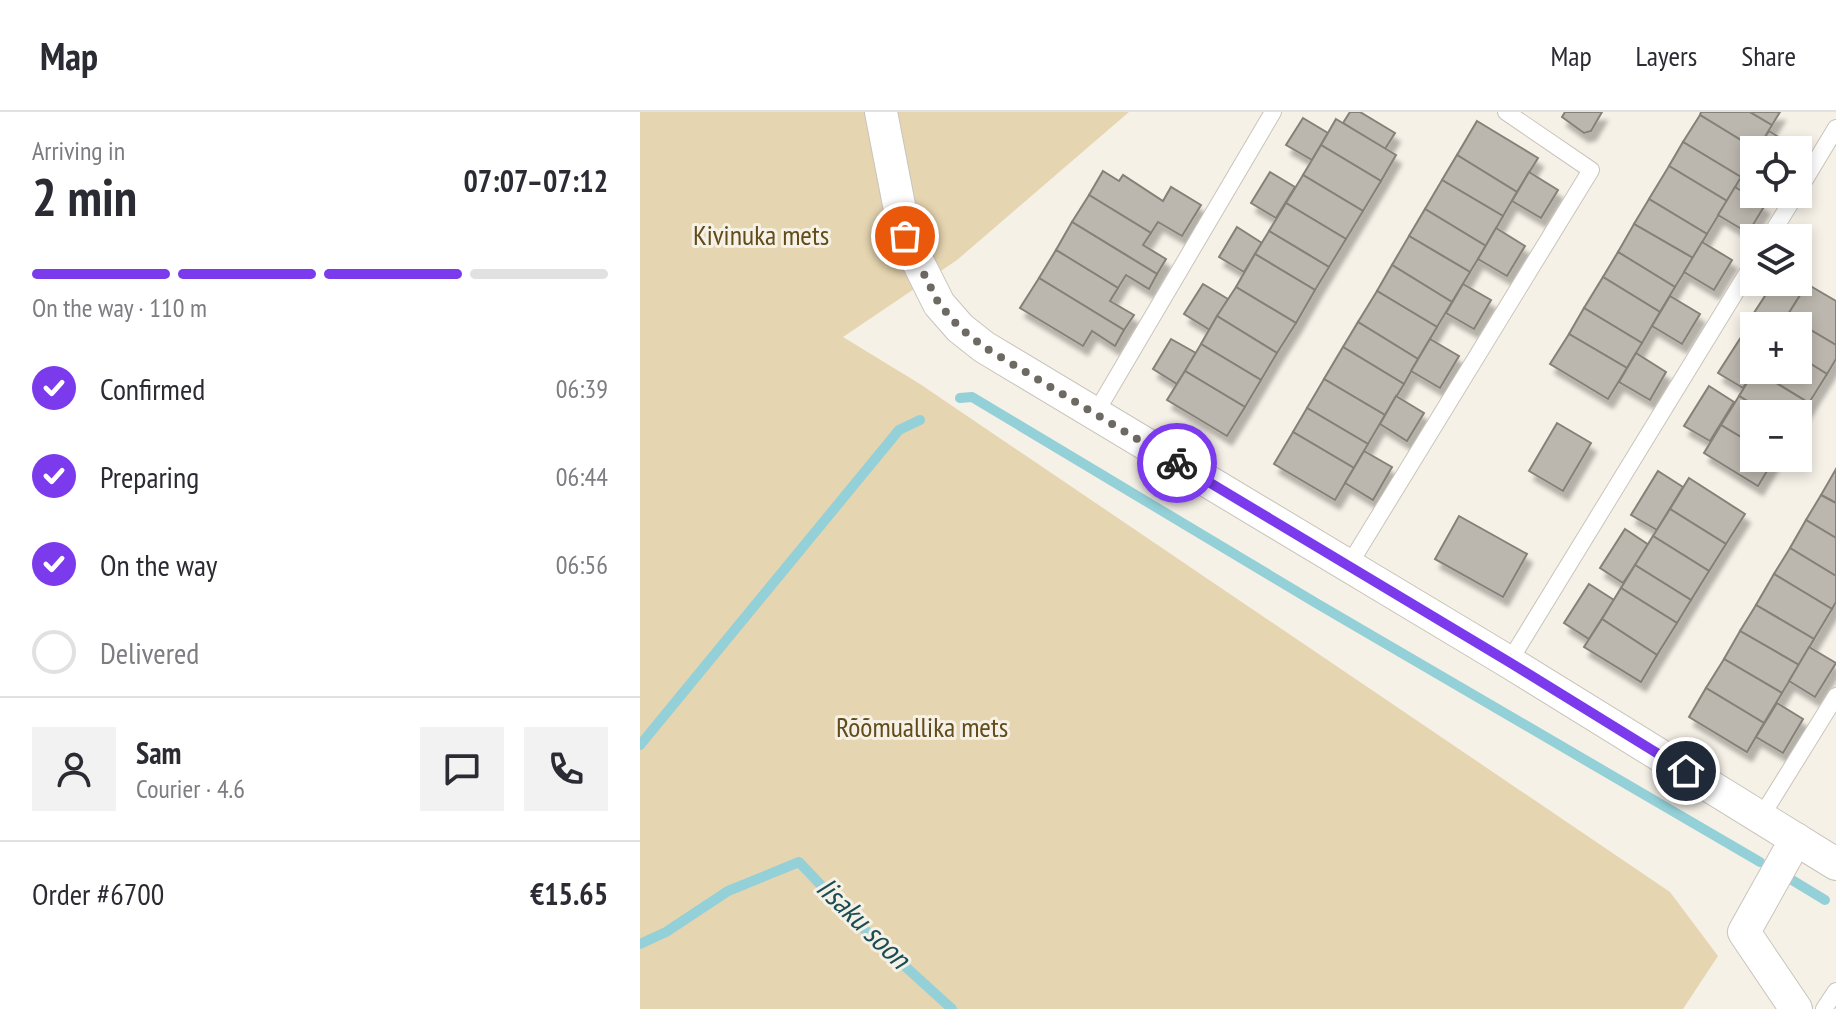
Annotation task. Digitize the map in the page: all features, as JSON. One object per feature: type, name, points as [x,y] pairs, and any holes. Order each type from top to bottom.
[{"type":"street","points":[[881,112],[905,236],[939,304],[960,328],[984,347],[1509,662],[1836,864]]},
{"type":"street","points":[[1796,839],[1744,932],[1796,1009]]},
{"type":"lane","points":[[1095,414],[1273,112]]},
{"type":"lane","points":[[1349,565],[1591,170],[1506,112]]},
{"type":"lane","points":[[1812,167],[1836,128]]},
{"type":"lane","points":[[1509,662],[1740,285]]},
{"type":"lane","points":[[1761,817],[1836,696]]},
{"type":"lane","points":[[1824,1009],[1836,991]]},
{"type":"green space","name":"Rõõmuallika mets","points":[[640,112],[1129,112],[957,260],[843,337],[920,384],[1670,892],[1718,956],[1683,1009],[640,1009]]},
{"type":"building","points":[[1350,112],[1360,112],[1395,133],[1385,149],[1343,123]]},
{"type":"building","points":[[1565,112],[1602,112],[1591,131],[1584,133],[1562,117]]},
{"type":"building","points":[[1701,112],[1750,112],[1772,125],[1765,136],[1740,136],[1740,140],[1700,115]]},
{"type":"building","points":[[1750,112],[1780,112],[1772,125]]},
{"type":"building","points":[[1700,115],[1740,140],[1740,176],[1683,142]]},
{"type":"building","points":[[1303,118],[1328,133],[1312,160],[1286,145]]},
{"type":"building","points":[[1336,119],[1396,155],[1381,181],[1321,145]]},
{"type":"building","points":[[1477,121],[1538,158],[1517,192],[1457,155]]},
{"type":"building","points":[[1683,142],[1740,179],[1727,201],[1669,166]]},
{"type":"building","points":[[1321,145],[1381,181],[1363,211],[1303,175]]},
{"type":"building","points":[[1457,155],[1517,192],[1503,216],[1442,180]]},
{"type":"building","points":[[1669,166],[1727,201],[1707,234],[1649,199]]},
{"type":"building","points":[[1103,171],[1119,181],[1123,175],[1163,201],[1171,187],[1201,205],[1182,236],[1158,222],[1151,233],[1089,195]]},
{"type":"building","points":[[1270,172],[1295,187],[1276,218],[1251,203]]},
{"type":"building","points":[[1529,172],[1558,190],[1541,218],[1512,201]]},
{"type":"building","points":[[1303,175],[1363,211],[1346,239],[1286,203]]},
{"type":"building","points":[[1442,180],[1503,216],[1486,246],[1425,209]]},
{"type":"building","points":[[1735,187],[1740,190],[1740,208],[1763,208],[1753,224],[1740,224],[1740,228],[1718,215]]},
{"type":"building","points":[[1089,195],[1151,233],[1143,245],[1166,259],[1157,274],[1072,222]]},
{"type":"building","points":[[1649,199],[1707,234],[1693,258],[1634,224]]},
{"type":"building","points":[[1286,203],[1346,239],[1329,267],[1269,231]]},
{"type":"building","points":[[1425,209],[1486,246],[1470,272],[1409,236]]},
{"type":"building","points":[[1072,222],[1157,274],[1149,289],[1126,275],[1118,288],[1056,250]]},
{"type":"building","points":[[1634,224],[1693,258],[1675,287],[1618,252]]},
{"type":"building","points":[[1237,227],[1262,243],[1244,272],[1219,257]]},
{"type":"building","points":[[1496,228],[1525,246],[1507,276],[1478,259]]},
{"type":"building","points":[[1269,231],[1329,267],[1315,290],[1255,254]]},
{"type":"building","points":[[1409,236],[1470,272],[1452,302],[1392,265]]},
{"type":"building","points":[[1702,242],[1732,260],[1714,290],[1684,272]]},
{"type":"building","points":[[1056,250],[1118,288],[1110,301],[1134,315],[1124,330],[1039,278]]},
{"type":"building","points":[[1618,252],[1675,287],[1660,312],[1603,277]]},
{"type":"building","points":[[1255,254],[1315,290],[1296,323],[1236,287]]},
{"type":"building","points":[[1392,265],[1452,302],[1437,327],[1377,291]]},
{"type":"building","points":[[1603,277],[1660,312],[1642,343],[1584,308]]},
{"type":"building","points":[[1039,278],[1124,330],[1115,346],[1092,331],[1083,346],[1020,308]]},
{"type":"building","points":[[1203,284],[1228,299],[1210,330],[1184,314]]},
{"type":"building","points":[[1463,284],[1491,300],[1474,329],[1446,313]]},
{"type":"building","points":[[1236,287],[1296,323],[1277,353],[1217,316]]},
{"type":"building","points":[[1812,287],[1836,301],[1836,345],[1812,331],[1812,312],[1790,312],[1800,296],[1812,296]]},
{"type":"building","points":[[1377,291],[1437,327],[1418,359],[1358,322]]},
{"type":"building","points":[[1670,296],[1700,314],[1682,344],[1652,326]]},
{"type":"building","points":[[1765,296],[1800,296],[1790,312],[1755,312]]},
{"type":"building","points":[[1584,308],[1642,343],[1627,368],[1569,334]]},
{"type":"building","points":[[1217,316],[1277,353],[1261,380],[1201,344]]},
{"type":"building","points":[[1358,322],[1418,359],[1404,384],[1343,347]]},
{"type":"building","points":[[1812,331],[1836,345],[1836,359],[1827,374],[1812,365]]},
{"type":"building","points":[[1569,334],[1627,368],[1608,399],[1550,364]]},
{"type":"building","points":[[1171,339],[1196,353],[1177,384],[1153,369]]},
{"type":"building","points":[[1430,339],[1459,356],[1440,388],[1411,371]]},
{"type":"building","points":[[1740,339],[1740,384],[1745,384],[1743,388],[1718,373]]},
{"type":"building","points":[[1201,344],[1261,380],[1245,407],[1185,371]]},
{"type":"building","points":[[1343,347],[1404,384],[1385,415],[1324,379]]},
{"type":"building","points":[[1636,353],[1666,372],[1650,400],[1619,382]]},
{"type":"building","points":[[1812,365],[1827,374],[1811,400],[1804,400],[1778,384],[1812,384]]},
{"type":"building","points":[[1185,371],[1245,407],[1227,436],[1167,400]]},
{"type":"building","points":[[1324,379],[1385,415],[1368,444],[1307,408]]},
{"type":"building","points":[[1746,384],[1778,384],[1804,400],[1746,400],[1739,396]]},
{"type":"building","points":[[1709,386],[1734,402],[1710,441],[1684,426]]},
{"type":"building","points":[[1396,396],[1424,413],[1407,441],[1380,424]]},
{"type":"building","points":[[1739,396],[1746,400],[1740,400],[1740,437],[1721,425]]},
{"type":"building","points":[[1307,408],[1368,444],[1354,468],[1293,432]]},
{"type":"building","points":[[1557,423],[1591,443],[1563,491],[1529,471]]},
{"type":"building","points":[[1721,425],[1740,437],[1740,472],[1766,472],[1758,486],[1704,453]]},
{"type":"building","points":[[1293,432],[1354,468],[1335,500],[1274,464]]},
{"type":"building","points":[[1364,451],[1392,467],[1373,500],[1345,483]]},
{"type":"building","points":[[1836,469],[1836,503],[1821,495]]},
{"type":"building","points":[[1658,471],[1683,487],[1657,530],[1631,515]]},
{"type":"building","points":[[1689,478],[1745,514],[1726,544],[1670,509]]},
{"type":"building","points":[[1821,495],[1836,503],[1836,538],[1806,520]]},
{"type":"building","points":[[1670,509],[1726,544],[1709,571],[1653,536]]},
{"type":"building","points":[[1459,516],[1527,554],[1503,597],[1435,559]]},
{"type":"building","points":[[1806,520],[1836,538],[1836,576],[1790,548]]},
{"type":"building","points":[[1625,529],[1649,545],[1623,583],[1600,568]]},
{"type":"building","points":[[1653,536],[1709,571],[1691,600],[1635,565]]},
{"type":"building","points":[[1790,548],[1836,576],[1836,602],[1832,609],[1774,574]]},
{"type":"building","points":[[1635,565],[1691,600],[1677,623],[1621,588]]},
{"type":"building","points":[[1774,574],[1832,609],[1814,639],[1756,605]]},
{"type":"building","points":[[1589,584],[1614,600],[1589,639],[1564,623]]},
{"type":"building","points":[[1621,588],[1677,623],[1657,655],[1602,619]]},
{"type":"building","points":[[1756,605],[1814,639],[1799,665],[1740,631]]},
{"type":"building","points":[[1602,619],[1657,655],[1641,682],[1584,647]]},
{"type":"building","points":[[1740,631],[1799,665],[1782,693],[1724,659]]},
{"type":"building","points":[[1809,647],[1836,663],[1815,697],[1789,681]]},
{"type":"building","points":[[1724,659],[1782,693],[1764,723],[1706,688]]},
{"type":"building","points":[[1706,688],[1764,723],[1747,752],[1689,717]]},
{"type":"building","points":[[1777,703],[1803,719],[1783,753],[1756,737]]},
{"type":"waterway","points":[[960,398],[972,397],[1316,603],[1760,862]]},
{"type":"waterway","points":[[640,745],[899,430],[920,420]]},
{"type":"waterway","name":"Iisaku soon","points":[[640,944],[666,932],[728,891],[799,862],[854,920],[952,1009]]},
{"type":"waterway","points":[[1792,880],[1825,900]]},
{"type":"way so far","points":[[905,236],[939,304],[960,328],[984,347],[1177,463]]},
{"type":"route","points":[[1177,463],[1686,771]]},
{"type":"park label","name":"Kivinuka mets","points":[[761,235]]}]
